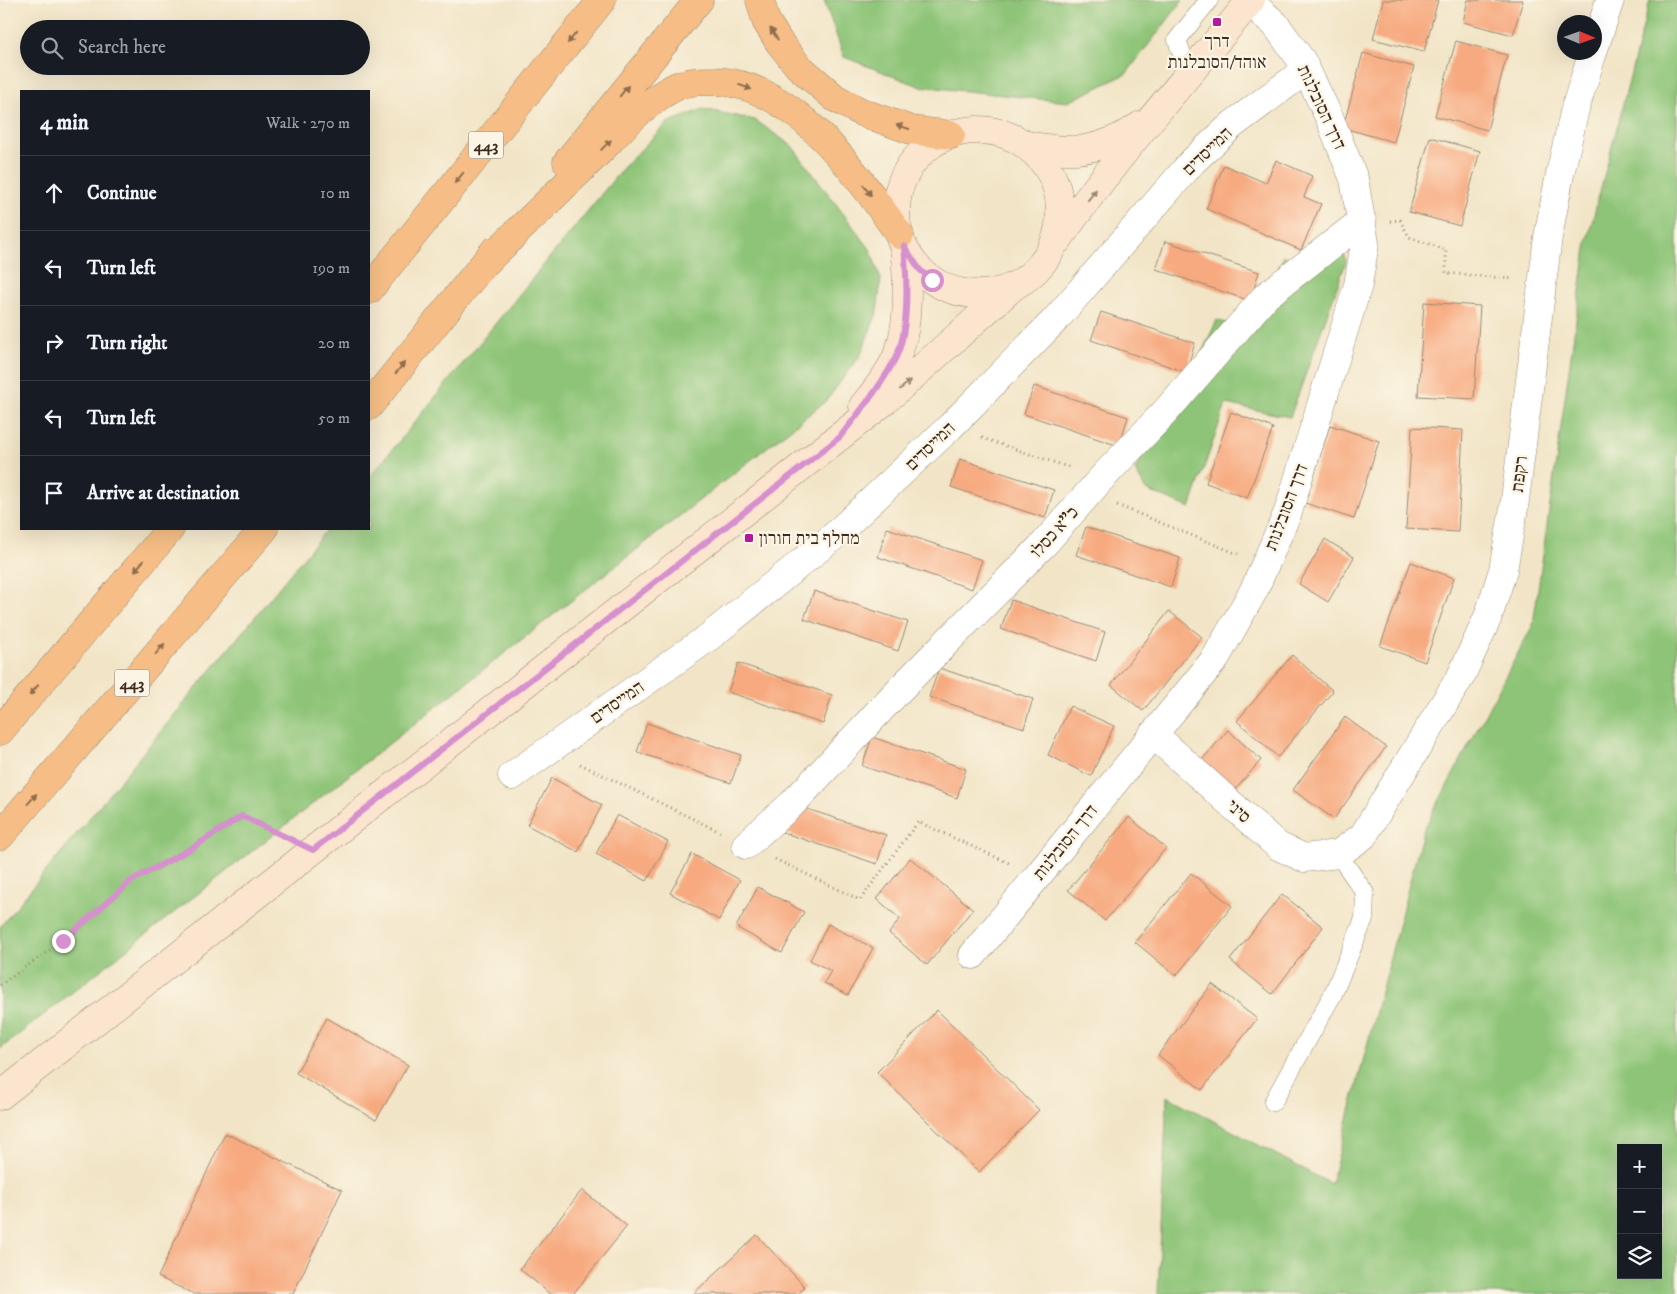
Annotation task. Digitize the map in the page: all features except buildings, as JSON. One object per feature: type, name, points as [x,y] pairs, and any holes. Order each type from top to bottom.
[{"type":"highway","name":"443","points":[[370,289],[602,0]]},
{"type":"highway","points":[[370,405],[699,0]]},
{"type":"highway","points":[[760,0],[766,21],[798,66],[835,98],[878,119],[911,130],[951,134]]},
{"type":"highway","points":[[483,265],[655,99],[679,86],[701,81],[740,85],[780,102],[801,118],[852,169],[902,241]]},
{"type":"highway","points":[[0,731],[169,530]]},
{"type":"highway","name":"443","points":[[0,836],[263,530]]},
{"type":"main road","points":[[902,241],[912,260],[926,275],[958,292],[976,294],[1000,292],[1027,278],[1038,268],[1073,218],[1250,1]]},
{"type":"main road","points":[[1025,145],[1077,150],[1100,145],[1124,136],[1155,116]]},
{"type":"main road","points":[[840,437],[880,384],[896,358],[903,331],[907,276],[897,206],[901,185],[908,170],[919,156],[935,143],[951,134],[988,130],[1015,138],[1038,155],[1047,167],[1058,192],[1060,220],[1052,248]]},
{"type":"main road","points":[[0,1096],[840,437],[932,362],[1016,285]]},
{"type":"street","points":[[1602,24],[1610,0]]},
{"type":"street","name":"דרך הסובלנות","points":[[973,955],[1215,658],[1254,590],[1288,512],[1358,285],[1365,243],[1354,179],[1330,119],[1302,61],[1275,24],[1250,1]]},
{"type":"street","name":"רקפת","points":[[1338,854],[1363,836],[1461,676],[1488,617],[1503,570],[1514,508],[1548,236],[1575,109],[1590,60]]},
{"type":"street","name":"המייסדים","points":[[512,776],[709,637],[833,537],[950,427],[1056,320],[1193,162],[1232,125],[1306,70]]},
{"type":"street","name":"כ\"א כסלו","points":[[746,845],[792,804],[900,688],[1044,544],[1101,478],[1166,411],[1266,296],[1362,221]]},
{"type":"street","name":"סיני","points":[[1153,734],[1278,846],[1304,858],[1338,854]]},
{"type":"lane","points":[[1189,74],[1177,40],[1209,0]]},
{"type":"lane","points":[[1273,1102],[1334,994],[1364,919],[1365,893],[1338,854]]},
{"type":"path","points":[[1362,221],[1400,220],[1409,237],[1446,250],[1446,273],[1542,282]]},
{"type":"path","points":[[0,985],[63,941],[131,881],[192,848],[242,816],[313,850]]},
{"type":"green space","points":[[824,0],[1183,0],[1126,74],[1068,102],[919,86],[844,57]]},
{"type":"green space","points":[[1650,0],[1677,0],[1677,1294],[1158,1294],[1167,1096],[1331,1184],[1423,831],[1533,625],[1587,242]]},
{"type":"green space","points":[[703,109],[755,120],[792,146],[870,249],[881,279],[877,313],[860,356],[826,401],[0,1049],[0,927],[326,530],[370,530],[370,477],[623,168],[667,123]]},
{"type":"green space","points":[[1341,237],[1346,262],[1290,417],[1226,404],[1190,508],[1146,490],[1135,470],[1166,411],[1185,389],[1217,320],[1249,332],[1284,256],[1312,266]]},
{"type":"place","name":"דרך אוהד/הסובלנות","points":[[1217,22]]},
{"type":"place","name":"מחלף בית חורון","points":[[749,538]]},
{"type":"route","points":[[63,941],[131,881],[192,848],[242,816],[313,850],[840,437],[880,384],[896,358],[903,331],[906,299],[907,276],[904,246],[920,270],[932,280]]}]
